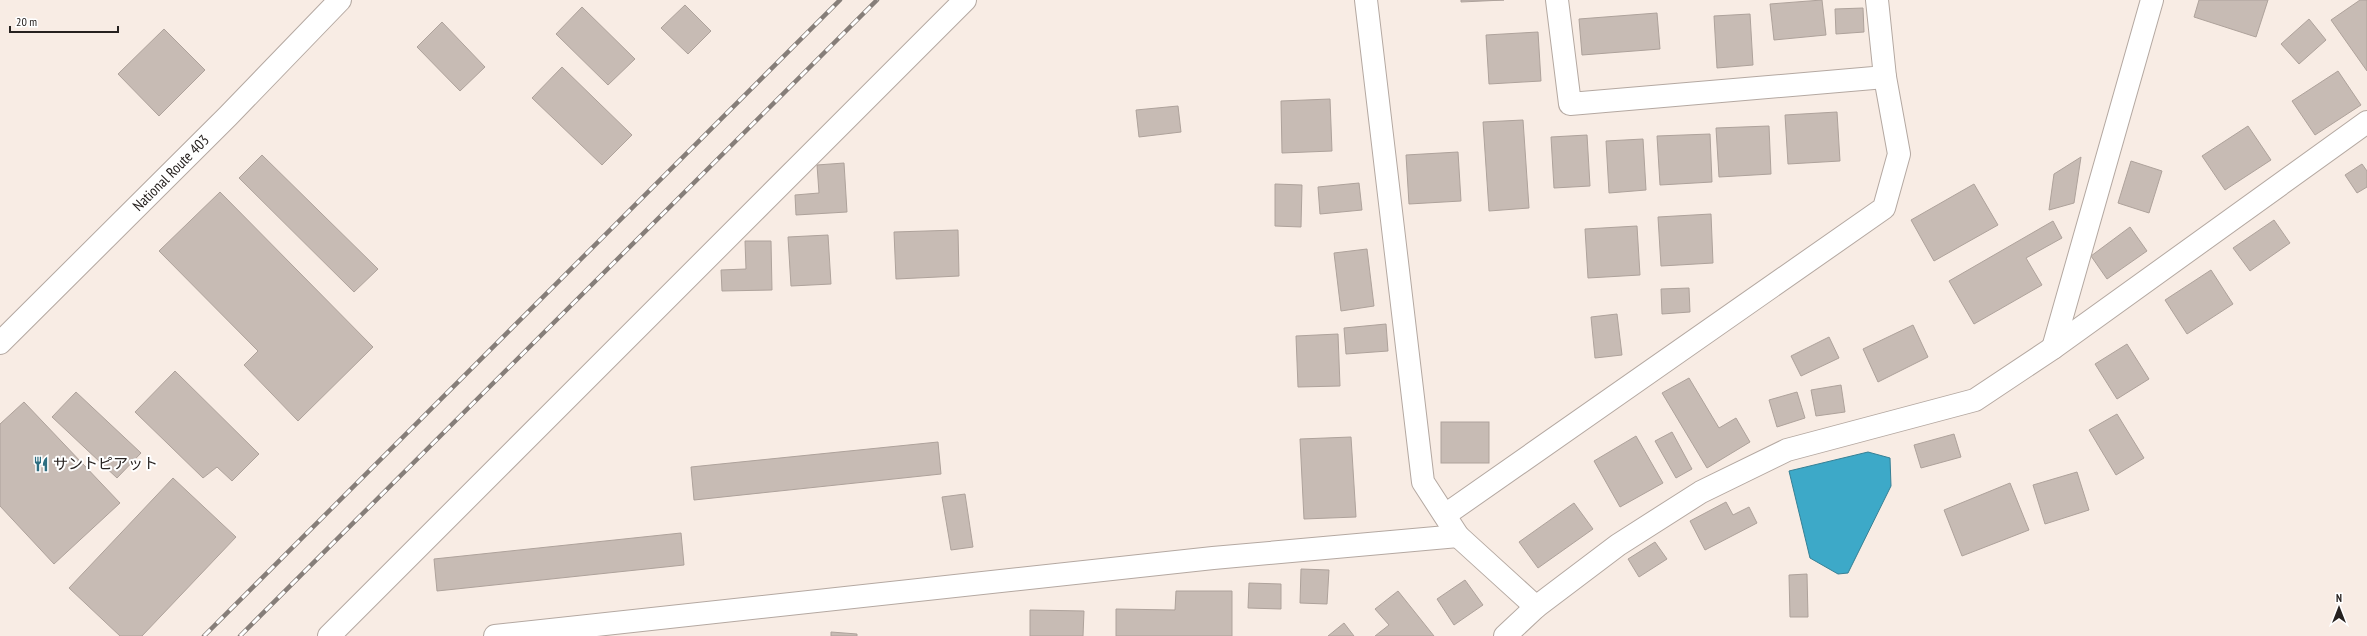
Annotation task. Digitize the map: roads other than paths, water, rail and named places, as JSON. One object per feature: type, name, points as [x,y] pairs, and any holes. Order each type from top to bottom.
[{"type":"main road","name":"National Route 403","points":[[0,343],[228,116],[340,0]]},
{"type":"main road","points":[[329,636],[965,0]]},
{"type":"main road","points":[[1366,0],[1423,482],[1458,536],[1536,607]]},
{"type":"main road","points":[[1557,0],[1570,104],[1885,77]]},
{"type":"main road","points":[[1445,515],[1884,208],[1899,154],[1885,77],[1877,0]]},
{"type":"main road","points":[[2053,348],[2152,0]]},
{"type":"main road","points":[[1505,636],[1536,607],[1618,544],[1700,492],[1787,450],[1975,400],[2053,348],[2367,122]]},
{"type":"main road","points":[[495,636],[1206,558],[1458,536]]},
{"type":"water","points":[[1868,452],[1890,458],[1891,486],[1848,573],[1838,574],[1810,558],[1789,471]]},
{"type":"railway","points":[[204,636],[840,0]]},
{"type":"railway","points":[[240,636],[877,0]]},
{"type":"place","name":"サントピアット","points":[[41,464]]}]
